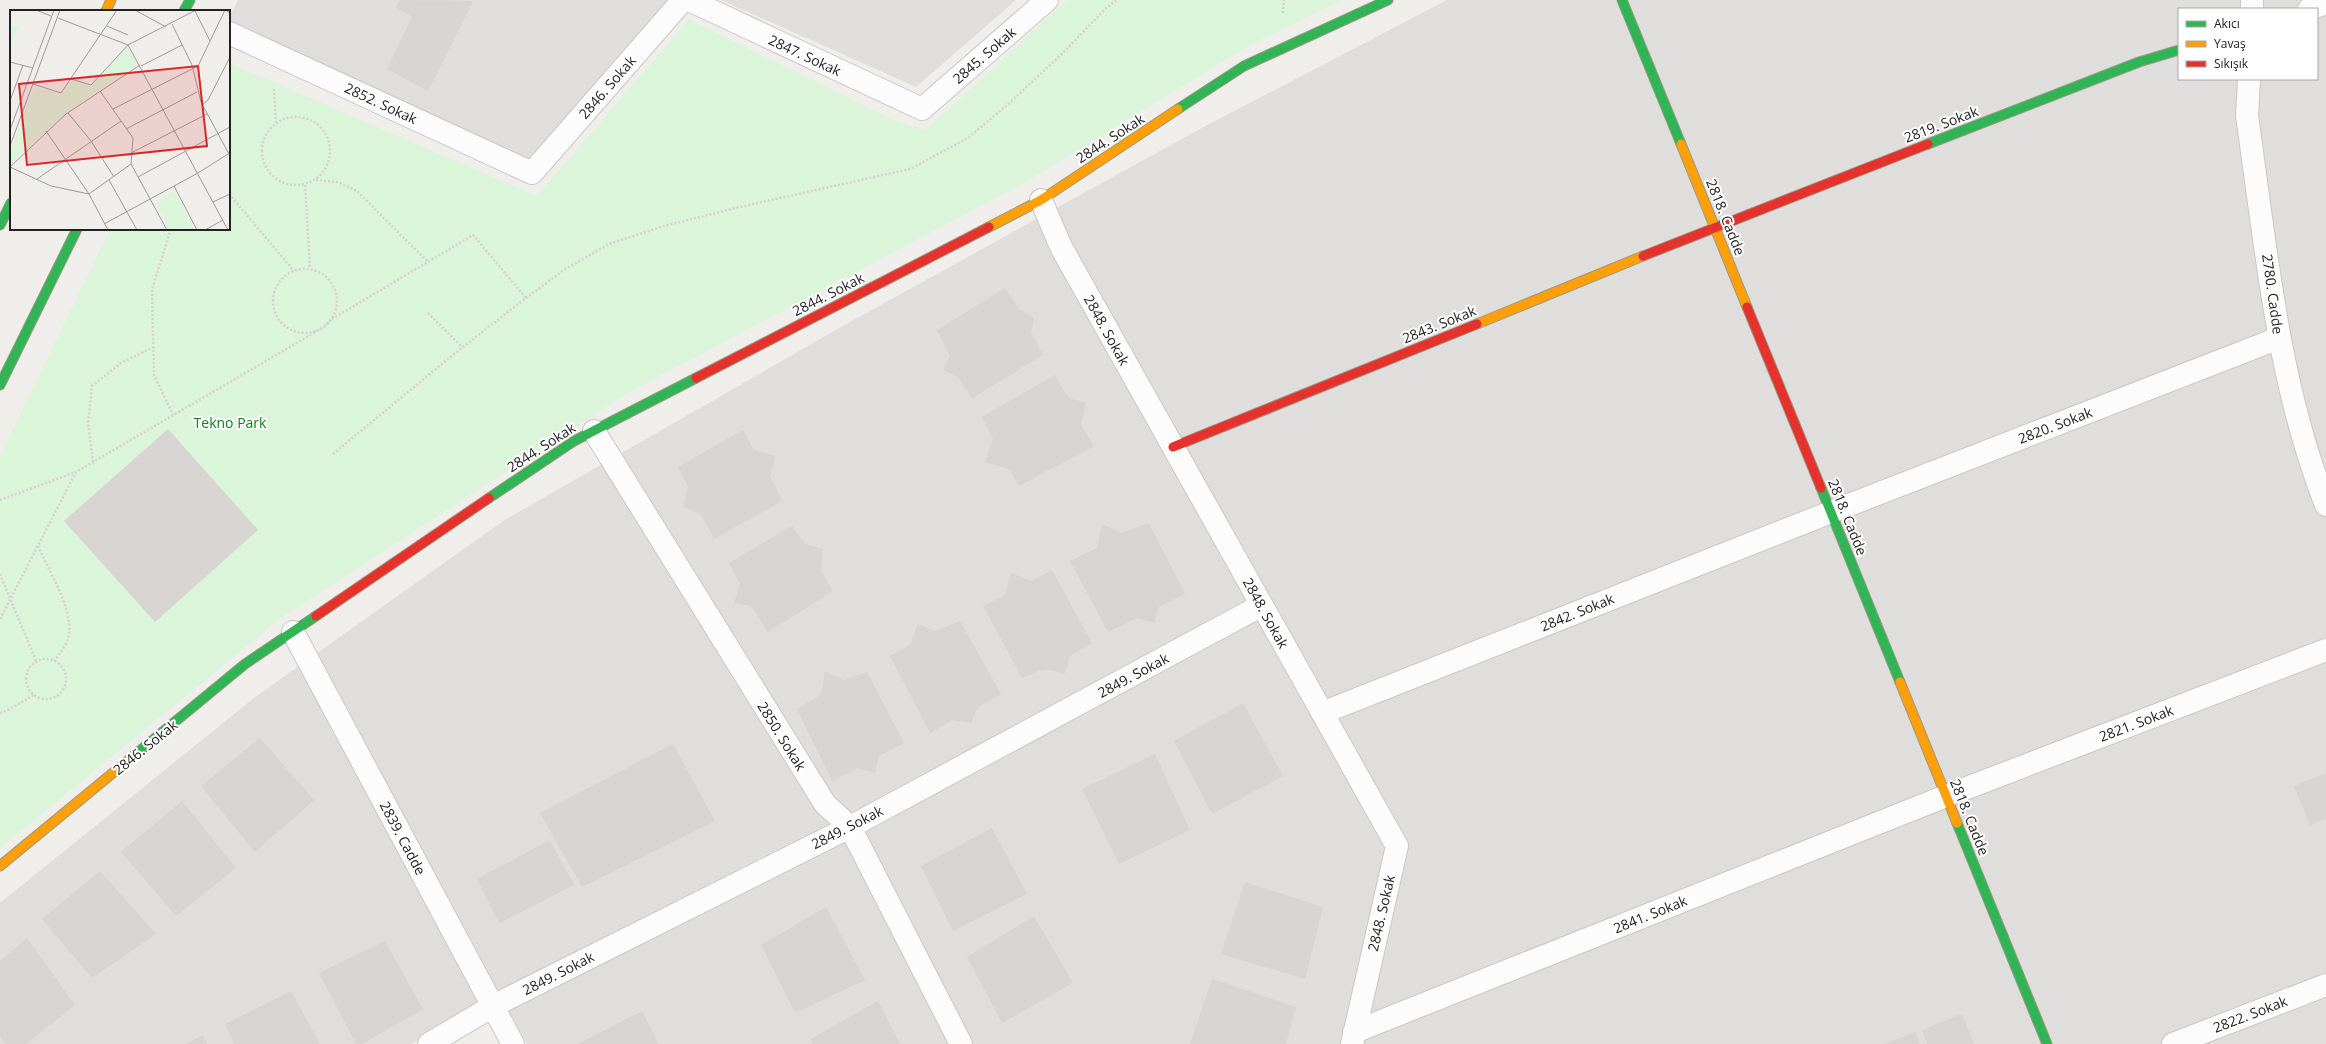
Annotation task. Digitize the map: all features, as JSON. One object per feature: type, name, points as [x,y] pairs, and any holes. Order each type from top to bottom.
[{"type":"street","points":[[106,10],[111,0]]},
{"type":"street","points":[[185,10],[190,0]]},
{"type":"street","name":"2846. Sokak","points":[[532,173],[683,0]]},
{"type":"street","name":"2847. Sokak","points":[[689,0],[922,109]]},
{"type":"street","name":"2845. Sokak","points":[[922,109],[1047,0]]},
{"type":"street","name":"2844. Sokak","points":[[293,632],[574,441],[1041,200],[1244,66],[1388,0]]},
{"type":"street","name":"2818. Cadde","points":[[1622,0],[2047,1044]]},
{"type":"street","points":[[2311,8],[2326,2]]},
{"type":"street","name":"2852. Sokak","points":[[230,33],[532,173]]},
{"type":"street","name":"2819. Sokak","points":[[1715,227],[2139,62],[2178,50]]},
{"type":"street","name":"2780. Cadde","points":[[2249,80],[2248,116],[2279,338],[2314,474],[2326,504]]},
{"type":"street","name":"2848. Sokak","points":[[1041,200],[1061,247],[1397,846],[1353,1038]]},
{"type":"street","points":[[0,225],[10,205]]},
{"type":"street","name":"2843. Sokak","points":[[1173,448],[1715,227]]},
{"type":"street","points":[[0,385],[77,230]]},
{"type":"street","name":"2820. Sokak","points":[[1831,512],[2279,338]]},
{"type":"street","name":"2850. Sokak","points":[[594,431],[825,804],[850,827],[961,1044]]},
{"type":"street","name":"2842. Sokak","points":[[1322,713],[1831,512]]},
{"type":"street","name":"2849. Sokak","points":[[429,1044],[493,1006],[850,827],[1262,605]]},
{"type":"street","name":"2846. Sokak","points":[[0,866],[245,664],[293,632]]},
{"type":"street","name":"2839. Cadde","points":[[293,632],[513,1044]]},
{"type":"street","name":"2821. Sokak","points":[[1946,796],[2326,650]]},
{"type":"street","name":"2841. Sokak","points":[[1353,1038],[1946,796]]},
{"type":"street","name":"2822. Sokak","points":[[2173,1044],[2326,985]]},
{"type":"path","points":[[333,454],[462,347],[526,298],[564,270],[616,242],[664,226],[910,169],[968,138],[1006,106],[1064,52],[1105,9],[1117,0]]},
{"type":"path","points":[[293,117],[304,118],[315,122],[323,130],[329,140],[331,151],[329,162],[324,172],[316,180],[305,185],[294,186],[283,183],[273,177],[264,163],[262,146],[265,136],[272,126],[282,120],[293,117]]},
{"type":"path","points":[[316,180],[338,182],[356,191],[428,262]]},
{"type":"path","points":[[305,185],[310,269]]},
{"type":"path","points":[[230,195],[294,271]]},
{"type":"path","points":[[171,230],[152,289],[154,375],[173,415]]},
{"type":"path","points":[[0,500],[76,472],[324,327],[332,319],[473,235],[526,298]]},
{"type":"path","points":[[310,269],[321,272],[329,279],[335,288],[337,299],[336,310],[331,320],[324,327],[314,332],[294,331],[278,318],[273,298],[276,288],[281,280],[294,271],[310,269]]},
{"type":"path","points":[[428,313],[462,347]]},
{"type":"path","points":[[93,462],[88,423],[92,386],[121,363],[154,347]]},
{"type":"path","points":[[0,619],[76,472]]},
{"type":"path","points":[[38,546],[67,611],[70,633],[66,644],[54,661]]},
{"type":"path","points":[[0,574],[36,662]]},
{"type":"path","points":[[42,659],[54,661],[60,665],[66,676],[63,688],[59,694],[47,699],[34,695],[29,690],[25,678],[31,665],[36,662],[42,659]]},
{"type":"path","points":[[0,712],[8,710],[34,695]]},
{"type":"shaded area","points":[[238,0],[670,0],[529,160],[230,26],[230,16]]},
{"type":"shaded area","points":[[721,0],[1016,0],[916,87]]},
{"type":"shaded area","points":[[1447,0],[2326,0],[2326,1044],[527,1044],[498,992],[411,1044],[0,1044],[0,903],[254,698],[503,521],[848,323],[1198,130]]},
{"type":"green space","name":"Tekno Park","points":[[1067,0],[1343,0],[1250,45],[1024,183],[626,394],[281,618],[0,848],[0,456],[110,230],[230,230],[230,63],[537,196],[689,19],[898,122],[926,130]]},
{"type":"building","points":[[400,0],[473,1],[428,91],[387,69],[412,17],[396,7]]},
{"type":"building","points":[[1005,288],[1020,310],[1034,318],[1031,332],[1043,355],[972,398],[958,377],[943,370],[950,356],[937,330]]},
{"type":"building","points":[[1055,375],[1068,397],[1086,403],[1081,425],[1094,446],[1019,486],[1009,469],[985,462],[993,439],[982,417]]},
{"type":"building","points":[[168,429],[258,530],[155,622],[64,521]]},
{"type":"building","points":[[743,430],[754,450],[775,456],[770,476],[782,501],[714,539],[701,514],[683,507],[688,487],[678,467]]},
{"type":"building","points":[[1149,523],[1185,594],[1159,607],[1154,623],[1137,618],[1108,632],[1070,561],[1097,548],[1102,524],[1121,533]]},
{"type":"building","points":[[792,526],[805,544],[823,549],[821,571],[833,591],[768,632],[751,606],[734,603],[740,584],[729,563]]},
{"type":"building","points":[[1052,570],[1092,643],[1070,656],[1065,673],[1044,669],[1022,678],[983,606],[1005,595],[1011,573],[1031,581]]},
{"type":"building","points":[[960,621],[1001,694],[978,707],[971,723],[952,720],[930,733],[890,656],[910,645],[918,624],[935,631]]},
{"type":"building","points":[[825,672],[844,680],[867,672],[904,743],[879,756],[875,773],[858,768],[832,781],[797,709],[821,695]]},
{"type":"building","points":[[1243,703],[1283,776],[1212,814],[1174,741]]},
{"type":"building","points":[[260,738],[314,800],[255,852],[201,786]]},
{"type":"building","points":[[673,744],[715,821],[582,887],[540,813]]},
{"type":"building","points":[[1155,754],[1190,830],[1119,864],[1082,789]]},
{"type":"building","points":[[2326,773],[2326,819],[2310,825],[2294,786]]},
{"type":"building","points":[[182,801],[236,868],[176,916],[121,852]]},
{"type":"building","points":[[992,828],[1027,894],[953,931],[921,866]]},
{"type":"building","points":[[550,840],[574,885],[499,923],[477,879]]},
{"type":"building","points":[[100,871],[156,934],[92,978],[42,919]]},
{"type":"building","points":[[1245,882],[1323,907],[1305,979],[1221,954]]},
{"type":"building","points":[[826,907],[865,980],[795,1013],[761,945]]},
{"type":"building","points":[[1034,916],[1073,983],[1002,1023],[967,957]]},
{"type":"building","points":[[27,938],[75,1005],[26,1044],[6,1044],[0,1036],[0,961]]},
{"type":"building","points":[[385,941],[423,1009],[362,1044],[356,1044],[319,973]]},
{"type":"building","points":[[1212,979],[1296,1007],[1286,1044],[1190,1044]]},
{"type":"building","points":[[291,991],[320,1044],[234,1044],[225,1024]]},
{"type":"building","points":[[878,1001],[900,1044],[813,1044],[811,1039]]},
{"type":"building","points":[[642,1011],[659,1044],[578,1044]]},
{"type":"building","points":[[1962,1014],[1974,1044],[1927,1044],[1922,1030]]},
{"type":"building","points":[[1915,1032],[1920,1044],[1884,1044]]},
{"type":"building","points":[[203,1035],[207,1044],[186,1044]]},
{"type":"traffic: fast","points":[[185,10],[190,0]]},
{"type":"traffic: fast","points":[[1178,109],[1244,66],[1388,0]]},
{"type":"traffic: fast","points":[[1622,0],[1681,144]]},
{"type":"traffic: fast","points":[[1928,144],[2139,62],[2178,50]]},
{"type":"traffic: fast","points":[[0,225],[10,205]]},
{"type":"traffic: fast","points":[[0,385],[77,230]]},
{"type":"traffic: fast","points":[[489,498],[574,441],[696,378]]},
{"type":"traffic: fast","points":[[1821,488],[1900,682]]},
{"type":"traffic: fast","points":[[131,758],[245,664],[316,616]]},
{"type":"traffic: fast","points":[[1957,823],[2047,1044]]},
{"type":"traffic: slow","points":[[106,10],[111,0]]},
{"type":"traffic: slow","points":[[989,227],[1041,200],[1178,109]]},
{"type":"traffic: slow","points":[[1681,144],[1747,307]]},
{"type":"traffic: slow","points":[[1477,324],[1643,256]]},
{"type":"traffic: slow","points":[[1900,682],[1957,823]]},
{"type":"traffic: slow","points":[[0,866],[131,758]]},
{"type":"traffic: jam","points":[[1643,256],[1928,144]]},
{"type":"traffic: jam","points":[[696,378],[989,227]]},
{"type":"traffic: jam","points":[[1747,307],[1821,488]]},
{"type":"traffic: jam","points":[[1173,447],[1477,324]]},
{"type":"traffic: jam","points":[[316,616],[489,498]]}]
